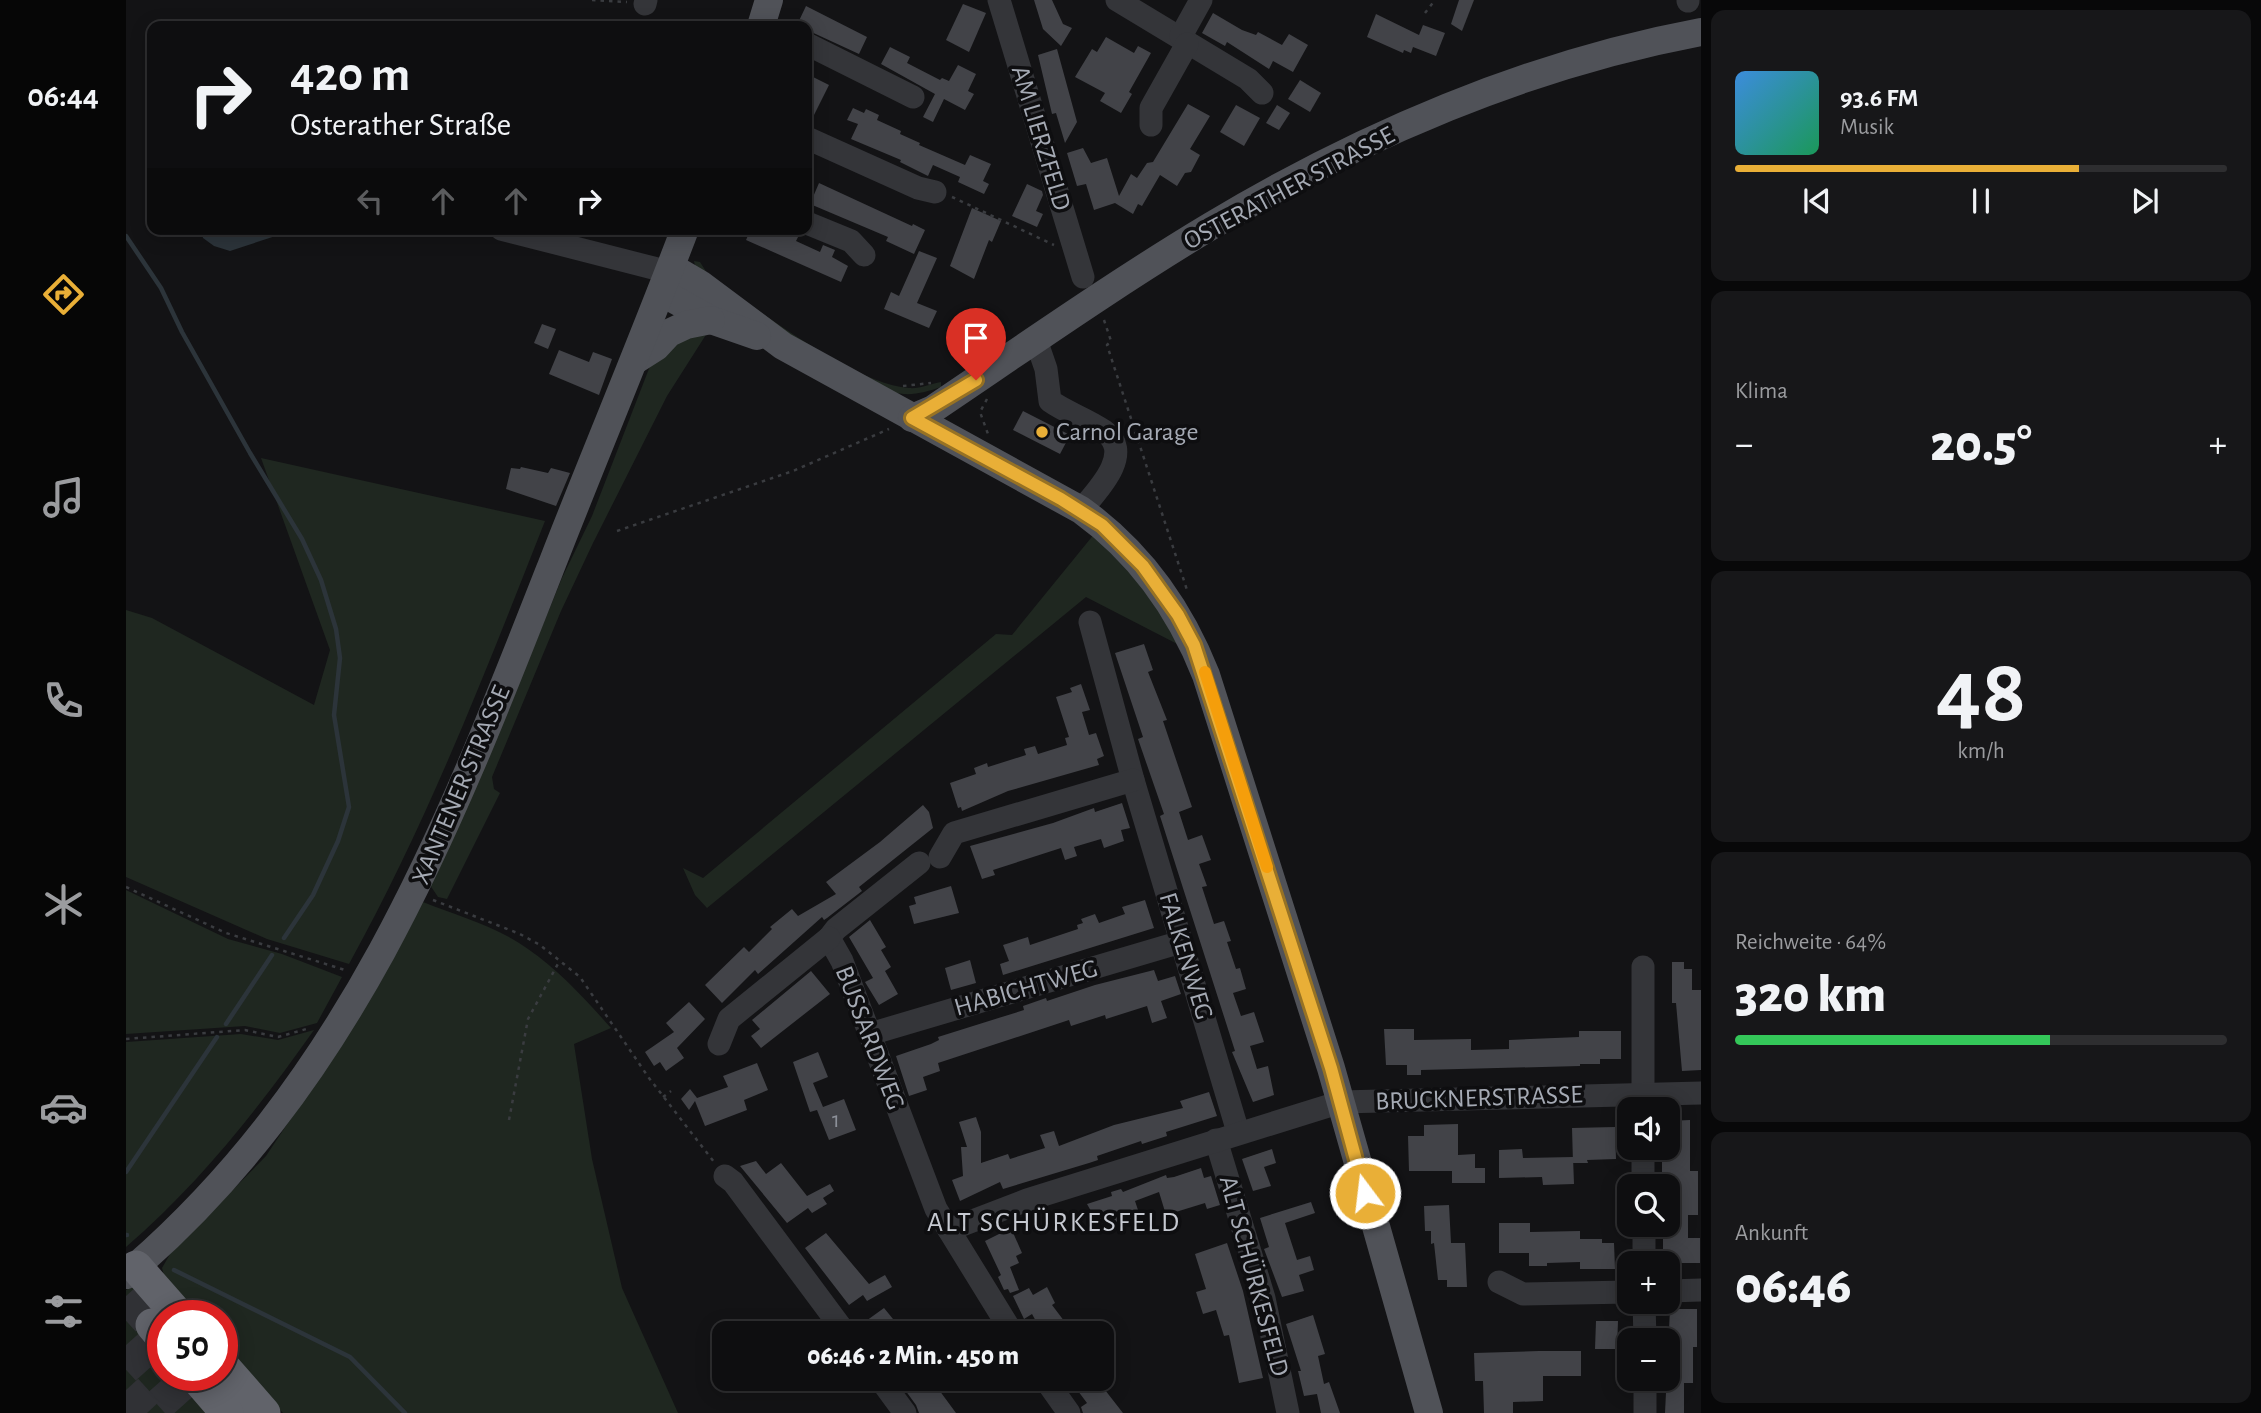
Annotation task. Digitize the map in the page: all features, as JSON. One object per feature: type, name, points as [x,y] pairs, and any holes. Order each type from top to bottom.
[{"type":"highway","points":[[131,1271],[148,1300]]},
{"type":"highway","points":[[238,1383],[264,1413]]},
{"type":"highway","points":[[208,1391],[227,1413]]},
{"type":"main road","name":"OSTERATHER STRASSE","points":[[912,418],[933,408],[1212,225],[1370,142],[1508,86],[1603,56],[1701,32]]},
{"type":"main road","name":"XANTENER STRASSE","points":[[131,1271],[222,1184],[279,1114],[338,1029],[414,894],[485,736],[683,235]]},
{"type":"main road","points":[[667,277],[711,320],[783,346]]},
{"type":"main road","points":[[667,277],[700,284],[783,346],[1081,510],[1102,525],[1143,566],[1178,615],[1194,645],[1341,1102],[1429,1413]]},
{"type":"main road","points":[[634,361],[656,347],[669,332],[686,324],[711,320]]},
{"type":"street","name":"AM LIERZFELD","points":[[999,0],[1083,277]]},
{"type":"street","points":[[1117,0],[1248,79],[1262,93]]},
{"type":"street","points":[[1151,125],[1152,108],[1201,0]]},
{"type":"street","points":[[812,46],[913,97]]},
{"type":"street","points":[[812,140],[918,188],[935,192]]},
{"type":"street","points":[[812,225],[851,241],[864,255]]},
{"type":"street","points":[[522,235],[667,277]]},
{"type":"street","points":[[1036,340],[1046,369],[1050,401],[1107,432],[1116,450],[1112,468],[1081,510]]},
{"type":"street","name":"FALKENWEG","points":[[1090,622],[1133,780],[1238,1132]]},
{"type":"street","name":"BUSSARDWEG","points":[[719,1044],[729,1019],[829,938],[836,929],[930,860],[954,833],[1133,780]]},
{"type":"street","name":"BUSSARDWEG","points":[[829,938],[842,961],[936,1209],[950,1230]]},
{"type":"street","name":"HABICHTWEG","points":[[870,1034],[1181,942]]},
{"type":"street","points":[[1642,1097],[1643,967]]},
{"type":"street","name":"BRUCKNERSTRASSE","points":[[1672,1097],[1701,1093]]},
{"type":"street","name":"BRUCKNERSTRASSE","points":[[1341,1102],[1617,1101]]},
{"type":"street","name":"ALT SCHÜRKESFELD","points":[[950,1230],[1027,1200],[1341,1102]]},
{"type":"street","name":"ALT SCHÜRKESFELD","points":[[1216,1140],[1264,1298],[1288,1413]]},
{"type":"street","points":[[725,1176],[733,1182],[836,1321]]},
{"type":"street","points":[[950,1230],[1005,1321]]},
{"type":"street","points":[[1499,1282],[1523,1294],[1617,1292]]},
{"type":"street","points":[[1680,1291],[1701,1290]]},
{"type":"street","points":[[889,1391],[905,1413]]},
{"type":"street","points":[[1053,1391],[1069,1413]]},
{"type":"street","points":[[1645,1391],[1645,1413]]},
{"type":"path","points":[[592,0],[645,2]]},
{"type":"path","points":[[1425,13],[1435,0]]},
{"type":"path","points":[[935,192],[950,196],[1066,250],[1073,248]]},
{"type":"path","points":[[1102,314],[1111,341],[1107,345],[1189,597]]},
{"type":"path","points":[[979,412],[988,398]]},
{"type":"path","points":[[617,531],[793,471],[912,418]]},
{"type":"path","points":[[126,887],[226,933],[353,973]]},
{"type":"path","points":[[414,894],[520,934],[560,960],[580,977],[663,1097],[725,1176]]},
{"type":"path","points":[[509,1120],[528,1019],[560,960]]},
{"type":"path","points":[[126,1039],[245,1030],[278,1037],[312,1027]]},
{"type":"path","points":[[663,1097],[671,1091]]},
{"type":"shaded area","points":[[202,235],[279,235],[230,251],[214,246]]},
{"type":"shaded area","points":[[694,261],[700,262],[707,273],[723,287],[788,331],[864,375],[887,384],[909,388],[941,382],[941,387],[904,394],[857,378],[740,302],[696,270]]},
{"type":"shaded area","points":[[709,330],[667,396],[593,543],[561,611],[492,777],[494,789],[500,793],[447,899],[438,897],[430,885],[500,729],[562,578],[592,516],[650,366],[662,348]]},
{"type":"shaded area","points":[[261,458],[545,521],[478,690],[430,801],[349,964],[267,939],[126,877],[126,610],[152,618],[314,705],[330,650]]},
{"type":"shaded area","points":[[1095,533],[1135,571],[1185,648],[1086,597],[707,908],[695,895],[683,868],[703,878],[996,634],[1012,635]]},
{"type":"shaded area","points":[[126,890],[228,939],[282,954],[342,977],[317,1023],[280,1033],[245,1026],[126,1034]]},
{"type":"shaded area","points":[[423,902],[491,928],[528,949],[561,976],[611,1028],[574,1044],[592,1159],[622,1288],[678,1413],[283,1413],[238,1364],[238,1300],[179,1300],[167,1287],[162,1268],[170,1254],[266,1156],[376,990]]},
{"type":"shaded area","points":[[314,1030],[227,1144],[179,1197],[126,1247],[126,1042],[241,1034],[278,1040]]},
{"type":"shaded area","points":[[132,1286],[147,1301],[147,1391],[235,1391],[254,1413],[126,1413],[126,1290]]},
{"type":"building","points":[[1034,0],[1052,0],[1063,24],[1072,28],[1061,46],[1043,29]]},
{"type":"building","points":[[1459,0],[1474,0],[1462,31],[1451,24]]},
{"type":"building","points":[[963,4],[986,13],[969,52],[946,40]]},
{"type":"building","points":[[806,6],[867,37],[859,54],[812,32],[812,21],[799,21]]},
{"type":"building","points":[[1213,13],[1242,30],[1256,35],[1258,32],[1282,45],[1289,34],[1308,45],[1293,72],[1273,61],[1269,69],[1227,42],[1225,46],[1202,33]]},
{"type":"building","points":[[1376,14],[1419,35],[1423,25],[1445,33],[1436,56],[1413,47],[1411,53],[1404,50],[1403,53],[1367,37]]},
{"type":"building","points":[[1106,37],[1134,53],[1138,46],[1151,53],[1129,92],[1132,94],[1121,113],[1100,101],[1105,93],[1075,77],[1092,49],[1097,52]]},
{"type":"building","points":[[890,47],[910,57],[907,63],[940,80],[942,78],[949,81],[958,65],[976,74],[968,91],[974,94],[965,110],[944,99],[933,122],[923,117],[935,94],[881,64]]},
{"type":"building","points":[[1057,49],[1077,122],[1065,143],[1056,113],[1052,114],[1038,55]]},
{"type":"building","points":[[812,76],[829,85],[812,119]]},
{"type":"building","points":[[1300,80],[1321,93],[1310,112],[1288,99]]},
{"type":"building","points":[[1188,104],[1210,116],[1190,149],[1200,155],[1191,172],[1185,173],[1177,186],[1160,175],[1142,206],[1138,204],[1133,214],[1115,203],[1094,210],[1086,184],[1077,186],[1067,153],[1083,148],[1091,163],[1107,158],[1119,196],[1131,174],[1137,178],[1147,163],[1153,162]]},
{"type":"building","points":[[1236,105],[1260,118],[1244,146],[1220,132]]},
{"type":"building","points":[[1277,105],[1290,113],[1279,130],[1266,123]]},
{"type":"building","points":[[853,108],[864,113],[866,109],[879,115],[877,120],[901,131],[900,134],[965,165],[970,155],[991,164],[983,181],[989,184],[984,194],[958,182],[960,177],[933,165],[928,176],[900,162],[901,160],[851,139],[858,124],[847,120]]},
{"type":"building","points":[[819,183],[925,230],[914,254],[886,241],[888,237],[812,205]]},
{"type":"building","points":[[1027,184],[1042,191],[1043,195],[1036,211],[1043,214],[1037,227],[1012,216]]},
{"type":"building","points":[[972,208],[1001,221],[992,242],[989,240],[974,279],[950,266]]},
{"type":"building","points":[[748,235],[799,235],[796,241],[820,252],[823,245],[835,250],[832,257],[848,266],[841,282],[746,240]]},
{"type":"building","points":[[919,251],[937,258],[917,303],[937,311],[929,328],[884,309],[891,292],[899,296]]},
{"type":"building","points":[[542,324],[556,329],[548,349],[534,343]]},
{"type":"building","points":[[559,350],[589,362],[593,352],[612,359],[599,395],[549,374]]},
{"type":"building","name":"Carnol Garage","points":[[1023,411],[1070,435],[1060,454],[1013,430]]},
{"type":"building","points":[[521,467],[548,473],[551,468],[570,473],[556,506],[506,489],[511,468]]},
{"type":"building","points":[[1144,644],[1153,670],[1148,672],[1167,720],[1163,721],[1192,807],[1179,812],[1188,840],[1202,835],[1211,860],[1199,864],[1207,886],[1202,887],[1214,924],[1224,921],[1231,941],[1227,942],[1236,969],[1240,968],[1246,989],[1233,993],[1241,1016],[1254,1012],[1264,1042],[1250,1046],[1257,1069],[1268,1066],[1274,1095],[1253,1102],[1232,1052],[1235,1051],[1160,816],[1164,814],[1138,739],[1143,737],[1115,653]]},
{"type":"building","points":[[1081,684],[1090,710],[1082,712],[1089,735],[1096,733],[1104,756],[1097,759],[1099,765],[1008,791],[962,811],[961,807],[958,808],[950,783],[976,774],[974,768],[987,763],[988,767],[1026,755],[1024,749],[1035,746],[1038,754],[1067,745],[1065,738],[1069,737],[1056,697],[1072,692],[1070,688]]},
{"type":"building","points":[[1122,803],[1130,828],[1121,830],[1124,841],[1104,848],[1101,839],[1074,847],[1077,856],[1065,860],[1061,848],[993,870],[995,875],[982,879],[970,846],[1053,823],[1094,808],[1095,812]]},
{"type":"building","points":[[923,805],[929,812],[933,828],[859,887],[862,891],[824,920],[822,917],[758,974],[755,970],[722,1003],[705,985],[744,947],[749,952],[772,929],[770,927],[792,909],[798,916],[836,894],[826,882],[880,842]]},
{"type":"building","points":[[951,886],[959,913],[914,924],[909,906],[916,904],[914,897]]},
{"type":"building","points":[[1145,900],[1154,928],[1003,975],[1000,964],[1009,961],[1003,945],[1028,937],[1030,945],[1078,929],[1077,925],[1083,923],[1081,919],[1095,914],[1099,923],[1125,914],[1122,907]]},
{"type":"building","points":[[870,920],[886,947],[881,950],[891,967],[885,971],[898,994],[879,1005],[865,982],[873,978],[849,937]]},
{"type":"building","points":[[970,960],[976,983],[951,990],[945,968]]},
{"type":"building","points":[[1672,962],[1684,962],[1684,969],[1692,969],[1692,990],[1701,990],[1701,1070],[1682,1071],[1676,1003],[1672,1003]]},
{"type":"building","points":[[1154,970],[1158,981],[1175,976],[1181,994],[1161,1001],[1167,1018],[1152,1023],[1147,1006],[1106,1019],[1105,1015],[1071,1026],[1069,1020],[938,1063],[940,1071],[923,1077],[927,1090],[909,1096],[896,1056],[931,1044],[939,1040],[938,1037],[1024,1010],[1023,1006],[1046,998],[1047,1001]]},
{"type":"building","points":[[811,971],[830,994],[761,1048],[751,1036],[760,1029],[752,1020]]},
{"type":"building","points":[[689,1002],[705,1019],[677,1048],[684,1058],[666,1071],[660,1062],[654,1066],[645,1052],[674,1032],[666,1023]]},
{"type":"building","points":[[1384,1029],[1414,1029],[1414,1040],[1471,1039],[1471,1050],[1509,1049],[1509,1040],[1579,1037],[1579,1031],[1621,1031],[1621,1059],[1600,1059],[1600,1064],[1580,1066],[1421,1070],[1421,1075],[1407,1075],[1407,1065],[1386,1065]]},
{"type":"building","points":[[818,1052],[828,1077],[813,1083],[823,1107],[844,1099],[856,1130],[829,1140],[817,1110],[810,1112],[793,1062]]},
{"type":"building","points":[[757,1063],[768,1090],[744,1100],[747,1110],[705,1126],[695,1101],[689,1110],[681,1099],[690,1089],[697,1098],[728,1087],[723,1076]]},
{"type":"building","points":[[1209,1092],[1217,1116],[1166,1132],[1167,1136],[1142,1144],[1141,1141],[1097,1156],[1098,1160],[1089,1163],[1003,1189],[1000,1182],[960,1201],[952,1180],[963,1176],[961,1147],[967,1147],[959,1122],[976,1117],[981,1132],[981,1163],[1008,1154],[1010,1159],[1045,1148],[1040,1135],[1054,1131],[1059,1146],[1114,1125],[1183,1108],[1180,1101]]},
{"type":"building","points":[[1680,1120],[1690,1120],[1690,1171],[1698,1171],[1698,1215],[1688,1215],[1688,1238],[1700,1238],[1700,1263],[1680,1263],[1680,1251],[1663,1251],[1663,1237],[1680,1237],[1680,1174],[1662,1174],[1662,1160],[1680,1160]]},
{"type":"building","points":[[1458,1124],[1458,1155],[1475,1154],[1475,1168],[1485,1168],[1485,1183],[1452,1183],[1452,1171],[1409,1171],[1408,1136],[1424,1136],[1424,1125]]},
{"type":"building","points":[[1615,1127],[1616,1159],[1573,1163],[1572,1128]]},
{"type":"building","points":[[1272,1149],[1276,1163],[1264,1167],[1271,1186],[1253,1191],[1242,1159]]},
{"type":"building","points":[[1522,1149],[1523,1158],[1573,1157],[1574,1184],[1543,1185],[1542,1177],[1499,1178],[1499,1150]]},
{"type":"building","points":[[756,1161],[766,1174],[781,1163],[807,1196],[830,1184],[834,1191],[823,1198],[827,1204],[812,1213],[808,1208],[787,1223],[740,1166]]},
{"type":"building","points":[[1201,1168],[1204,1178],[1211,1176],[1220,1205],[1207,1209],[1205,1203],[1166,1215],[1159,1192],[1135,1201],[1140,1216],[1111,1225],[1109,1217],[1096,1220],[1087,1204],[1112,1196],[1111,1192],[1121,1189],[1123,1192],[1166,1175],[1167,1178],[1174,1177]]},
{"type":"building","points":[[1311,1202],[1315,1213],[1285,1223],[1297,1260],[1310,1256],[1314,1270],[1299,1275],[1304,1291],[1282,1297],[1264,1249],[1269,1247],[1260,1218]]},
{"type":"building","points":[[1449,1205],[1451,1243],[1465,1243],[1467,1287],[1447,1287],[1447,1280],[1438,1280],[1431,1231],[1425,1231],[1424,1206]]},
{"type":"building","points":[[1499,1223],[1530,1223],[1530,1232],[1580,1231],[1580,1239],[1602,1239],[1602,1243],[1614,1243],[1615,1269],[1580,1269],[1580,1262],[1529,1266],[1529,1253],[1499,1253]]},
{"type":"building","points":[[1011,1228],[1022,1253],[1016,1256],[1019,1263],[1010,1267],[1019,1290],[1010,1293],[1008,1289],[1004,1290],[998,1277],[1001,1275],[985,1241]]},
{"type":"building","points":[[826,1233],[869,1284],[885,1275],[892,1287],[867,1301],[863,1295],[849,1305],[805,1248]]},
{"type":"building","points":[[1227,1243],[1243,1291],[1263,1378],[1239,1383],[1229,1335],[1224,1336],[1216,1310],[1203,1314],[1196,1292],[1206,1289],[1195,1254]]},
{"type":"building","points":[[1047,1287],[1055,1303],[1052,1305],[1064,1321],[1036,1321],[1032,1314],[1024,1319],[1013,1296],[1029,1288],[1033,1295]]},
{"type":"building","points":[[884,1308],[893,1319],[890,1321],[866,1321]]},
{"type":"building","points":[[1680,1309],[1697,1309],[1693,1383],[1684,1383],[1684,1413],[1665,1413],[1666,1391],[1680,1391],[1680,1328],[1669,1328],[1670,1314],[1680,1314]]},
{"type":"building","points":[[1313,1315],[1325,1354],[1318,1356],[1324,1384],[1329,1382],[1340,1413],[1321,1413],[1317,1394],[1304,1396],[1298,1371],[1301,1371],[1286,1324]]},
{"type":"building","points":[[1596,1321],[1618,1321],[1617,1349],[1595,1349]]},
{"type":"building","points":[[1581,1351],[1581,1376],[1543,1376],[1543,1401],[1513,1402],[1513,1413],[1484,1413],[1483,1381],[1475,1381],[1474,1353]]},
{"type":"building","points":[[906,1391],[940,1391],[956,1413],[919,1413]]},
{"type":"building","points":[[1078,1391],[1106,1391],[1123,1413],[1083,1413],[1081,1407],[1087,1403]]},
{"type":"waterway","points":[[126,236],[161,288],[182,332],[302,539],[321,580],[336,629],[340,658],[334,715],[349,807],[338,841],[313,895],[284,938]]},
{"type":"waterway","points":[[226,1024],[272,955]]},
{"type":"waterway","points":[[126,1172],[217,1037]]},
{"type":"waterway","points":[[174,1270],[350,1357],[405,1413]]},
{"type":"tunnel","points":[[126,1296],[147,1319]]},
{"type":"tunnel","points":[[126,1345],[187,1413]]},
{"type":"tunnel","points":[[126,1390],[147,1413]]},
{"type":"slow traffic","points":[[1205,672],[1267,867]]},
{"type":"place","name":"Carnol Garage","points":[[1042,432]]},
{"type":"district","name":"ALT SCHÜRKESFELD","points":[[1054,1223]]},
{"type":"route","points":[[976,380],[933,408],[912,418],[1081,510],[1102,525],[1143,566],[1178,615],[1194,645],[1206,675],[1331,1068],[1365,1193]]}]
